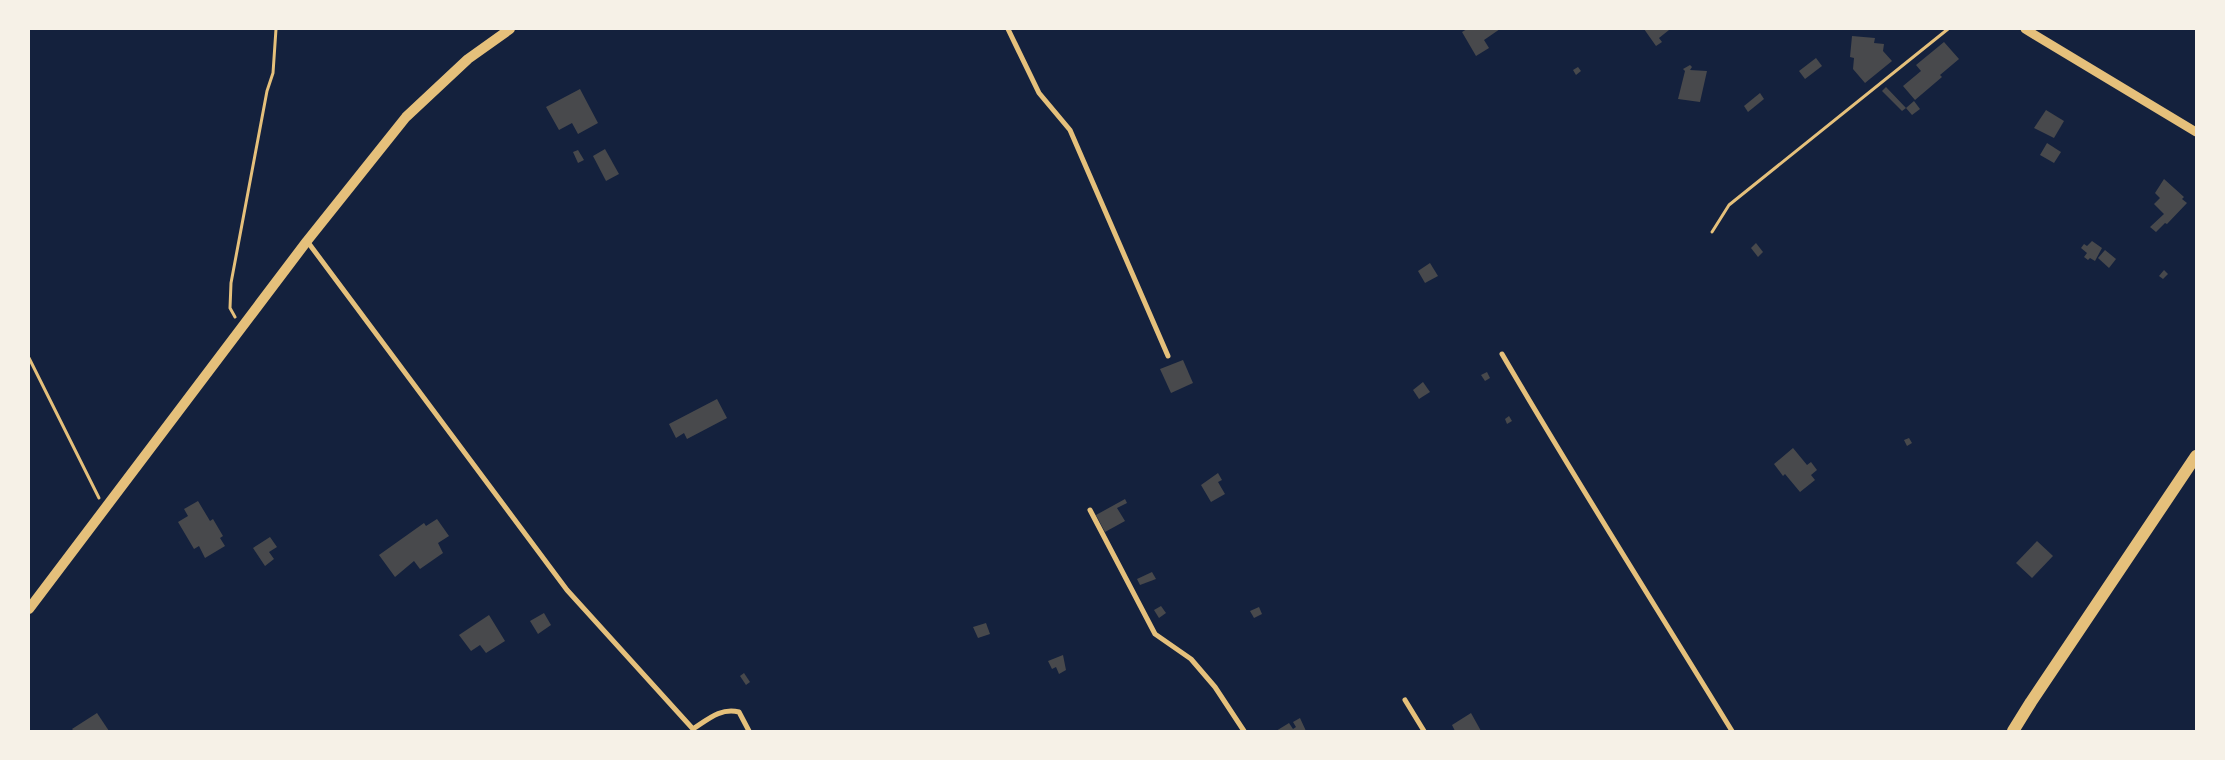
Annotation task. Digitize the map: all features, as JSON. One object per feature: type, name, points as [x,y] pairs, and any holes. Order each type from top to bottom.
[{"type":"main road","points":[[29,609],[240,328],[406,117],[468,59],[510,29]]},
{"type":"main road","points":[[2013,731],[2196,456]]},
{"type":"street","points":[[1008,29],[1039,92],[1070,130],[1168,356]]},
{"type":"street","points":[[2025,29],[2196,132]]},
{"type":"street","points":[[307,241],[567,590],[692,730],[719,712],[730,710],[739,712],[749,731]]},
{"type":"street","points":[[1502,354],[1575,478],[1732,731]]},
{"type":"street","points":[[1090,510],[1155,634],[1191,660],[1215,687],[1244,731]]},
{"type":"street","points":[[1405,700],[1424,731]]},
{"type":"path","points":[[240,328],[230,308],[231,283],[267,91],[273,73],[276,29]]},
{"type":"path","points":[[1712,232],[1730,205],[1948,29]]},
{"type":"path","points":[[29,358],[105,509]]},
{"type":"building","points":[[1467,29],[1500,29],[1484,40],[1489,48],[1476,56],[1462,32]]},
{"type":"building","points":[[1644,29],[1669,30],[1659,38],[1662,42],[1656,46]]},
{"type":"building","points":[[1852,36],[1875,38],[1874,43],[1884,44],[1883,51],[1892,61],[1865,83],[1853,69],[1854,58],[1850,57]]},
{"type":"building","points":[[1944,42],[1959,59],[1940,75],[1942,77],[1915,100],[1903,86],[1921,71],[1916,65]]},
{"type":"building","points":[[1816,58],[1822,66],[1805,79],[1799,71]]},
{"type":"building","points":[[1690,65],[1692,67],[1690,70],[1707,71],[1700,102],[1678,99],[1685,71],[1683,69]]},
{"type":"building","points":[[1578,67],[1581,71],[1576,75],[1573,70]]},
{"type":"building","points":[[1886,87],[1906,108],[1902,111],[1882,91]]},
{"type":"building","points":[[580,89],[598,123],[578,134],[572,123],[559,130],[546,107]]},
{"type":"building","points":[[1760,93],[1764,99],[1748,112],[1744,106]]},
{"type":"building","points":[[1914,101],[1920,109],[1912,115],[1906,108]]},
{"type":"building","points":[[2046,110],[2064,121],[2054,138],[2034,128]]},
{"type":"building","points":[[2047,143],[2061,152],[2054,163],[2040,155]]},
{"type":"building","points":[[605,149],[619,174],[606,181],[593,156]]},
{"type":"building","points":[[578,150],[584,160],[578,163],[573,152]]},
{"type":"building","points":[[2164,179],[2184,197],[2182,199],[2187,203],[2167,224],[2165,223],[2156,232],[2150,227],[2164,214],[2154,204],[2160,198],[2155,193]]},
{"type":"building","points":[[2092,241],[2102,248],[2095,261],[2084,257],[2087,253],[2081,248],[2084,244],[2087,246]]},
{"type":"building","points":[[1756,243],[1763,252],[1758,257],[1751,248]]},
{"type":"building","points":[[2105,250],[2116,259],[2109,268],[2098,258]]},
{"type":"building","points":[[1430,263],[1438,276],[1425,283],[1418,271]]},
{"type":"building","points":[[2164,270],[2168,274],[2163,279],[2159,276]]},
{"type":"building","points":[[1183,360],[1193,383],[1171,393],[1160,369]]},
{"type":"building","points":[[1487,372],[1490,378],[1485,381],[1481,375]]},
{"type":"building","points":[[1423,382],[1430,392],[1419,399],[1413,390]]},
{"type":"building","points":[[717,399],[727,418],[687,439],[684,433],[676,438],[669,424]]},
{"type":"building","points":[[1509,416],[1512,421],[1507,424],[1505,419]]},
{"type":"building","points":[[1909,438],[1912,443],[1907,446],[1904,440]]},
{"type":"building","points":[[1793,448],[1807,465],[1811,462],[1817,470],[1811,475],[1815,480],[1800,492],[1785,474],[1783,476],[1774,464]]},
{"type":"building","points":[[1218,473],[1222,480],[1218,482],[1225,494],[1211,502],[1201,485]]},
{"type":"building","points":[[1125,499],[1127,503],[1117,508],[1125,521],[1105,532],[1096,515]]},
{"type":"building","points":[[198,501],[210,521],[213,519],[223,536],[220,538],[225,546],[205,558],[199,546],[194,549],[178,522],[188,516],[184,509]]},
{"type":"building","points":[[437,519],[449,536],[438,543],[443,553],[420,569],[414,561],[395,577],[379,555],[424,523],[426,526]]},
{"type":"building","points":[[270,537],[277,547],[269,552],[274,559],[265,566],[253,548]]},
{"type":"building","points":[[2037,541],[2053,556],[2032,578],[2016,563]]},
{"type":"building","points":[[1152,572],[1156,579],[1140,585],[1137,579]]},
{"type":"building","points":[[1161,606],[1166,613],[1159,618],[1154,610]]},
{"type":"building","points":[[1259,607],[1262,614],[1254,618],[1250,611]]},
{"type":"building","points":[[544,613],[551,625],[538,634],[530,621]]},
{"type":"building","points":[[489,615],[505,641],[486,653],[480,645],[471,651],[459,635]]},
{"type":"building","points":[[986,623],[990,634],[978,638],[973,627]]},
{"type":"building","points":[[1063,655],[1066,670],[1059,674],[1056,667],[1052,669],[1048,661]]},
{"type":"building","points":[[744,673],[750,682],[746,685],[740,676]]},
{"type":"building","points":[[97,713],[109,731],[74,731],[72,729]]},
{"type":"building","points":[[1471,713],[1481,731],[1455,731],[1452,725]]},
{"type":"building","points":[[1300,718],[1306,731],[1276,731],[1289,723],[1293,729],[1296,727],[1293,722]]}]
